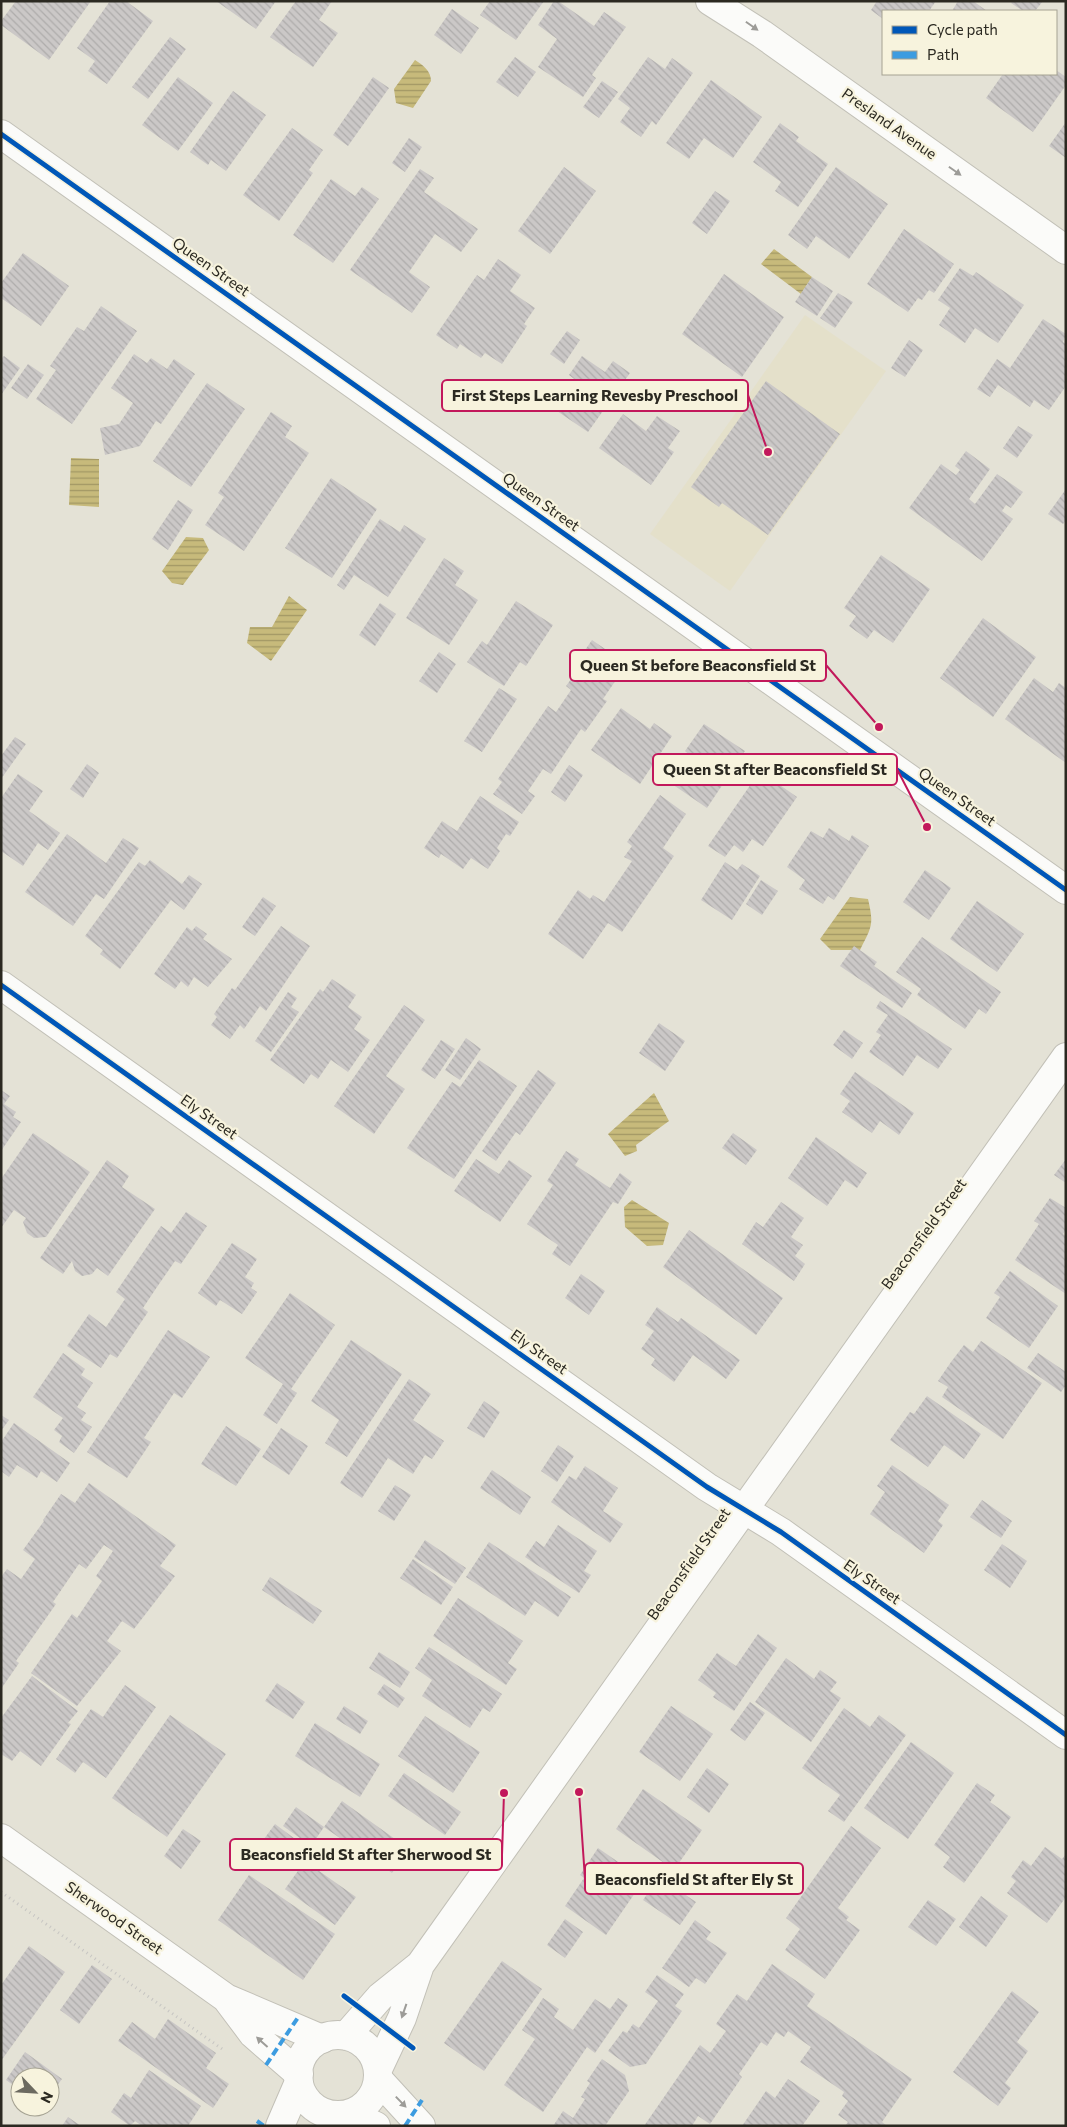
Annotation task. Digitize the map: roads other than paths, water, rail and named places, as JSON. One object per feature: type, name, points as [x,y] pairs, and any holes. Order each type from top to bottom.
[{"type":"street","name":"Presland Avenue","points":[[710,1],[762,34],[1066,250]]},
{"type":"street","name":"Queen Street","points":[[1,134],[1066,890]]},
{"type":"street","name":"Ely Street","points":[[1,985],[707,1487],[744,1508],[1066,1735]]},
{"type":"street","name":"Beaconsfield Street","points":[[334,2037],[420,1965],[1066,1057]]},
{"type":"street","name":"Sherwood Street","points":[[1,1838],[226,1998],[334,2037]]},
{"type":"street","name":"Beaconsfield Street","points":[[378,2074],[402,2018],[420,1965]]},
{"type":"street","name":"Sherwood Street","points":[[226,1998],[253,2034],[299,2078]]},
{"type":"street","points":[[280,2126],[299,2078],[305,2053],[334,2037],[358,2040],[375,2058],[378,2074],[370,2100],[360,2109],[340,2118]]},
{"type":"street","points":[[378,2074],[421,2126]]},
{"type":"street","points":[[299,2078],[309,2102],[328,2114],[376,2126]]},
{"type":"place","name":"First Steps Learning Revesby Preschool","points":[[768,452]]},
{"type":"place","name":"Queen St before Beaconsfield St","points":[[879,727]]},
{"type":"place","name":"Queen St after Beaconsfield St","points":[[927,827]]},
{"type":"place","name":"Beaconsfield St after Ely St","points":[[579,1792]]},
{"type":"place","name":"Beaconsfield St after Sherwood St","points":[[504,1793]]}]
